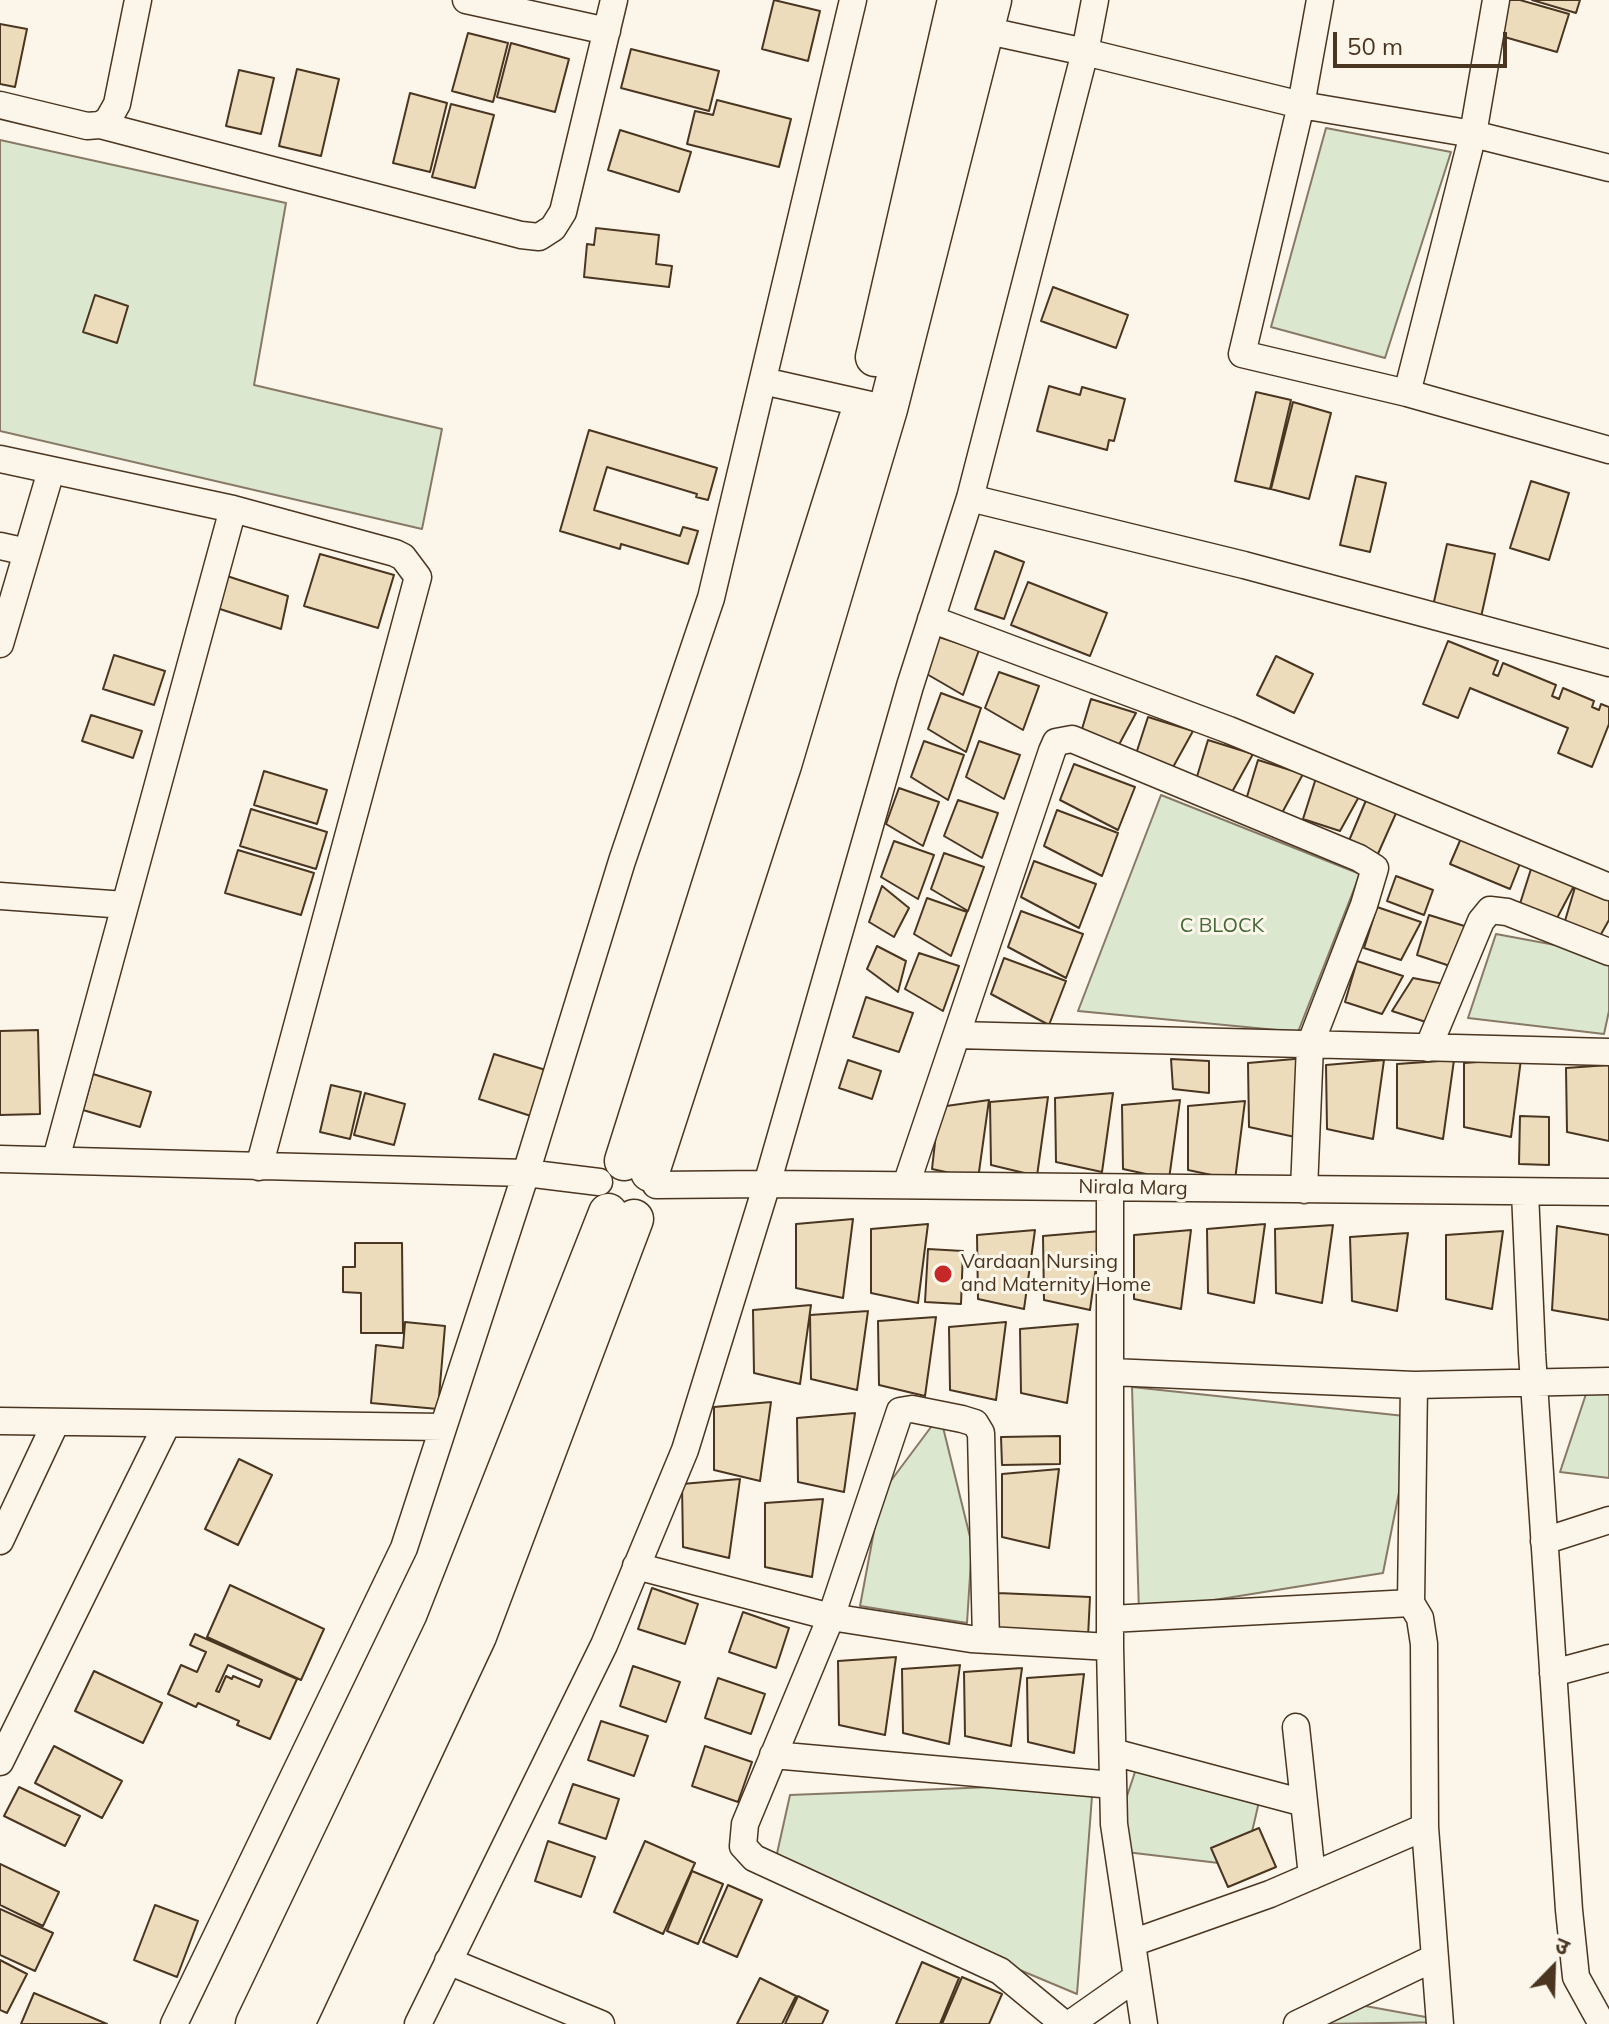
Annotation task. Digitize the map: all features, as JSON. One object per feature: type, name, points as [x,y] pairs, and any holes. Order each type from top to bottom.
[{"type":"highway","points":[[876,406],[957,0]]},
{"type":"highway","points":[[295,2024],[477,1636],[629,1189],[782,765],[876,406],[988,15]]},
{"type":"highway","points":[[255,2024],[444,1629],[629,1189]]},
{"type":"street","points":[[100,125],[108,120],[117,104],[138,0]]},
{"type":"street","points":[[466,0],[607,31]]},
{"type":"street","points":[[0,105],[87,126],[100,125],[521,235],[539,237],[553,228],[563,212],[614,0]]},
{"type":"street","points":[[174,2024],[404,1548],[526,1173],[622,861],[711,598],[853,0]]},
{"type":"street","points":[[418,2024],[604,1645],[685,1450],[767,1184],[931,619],[970,498],[1085,52],[1095,0]]},
{"type":"street","points":[[1320,0],[1301,105],[1242,354],[1407,393],[1609,450]]},
{"type":"street","points":[[1407,393],[1473,134],[1496,0]]},
{"type":"street","points":[[988,15],[1085,52],[1301,105],[1473,134],[1609,168]]},
{"type":"street","points":[[763,381],[876,406]]},
{"type":"street","points":[[0,459],[233,509],[395,553],[403,557],[418,577],[259,1167]]},
{"type":"street","points":[[0,643],[51,471]]},
{"type":"street","points":[[970,498],[1244,565],[1609,663]]},
{"type":"street","points":[[56,1159],[233,509]]},
{"type":"street","points":[[0,546],[27,552]]},
{"type":"street","points":[[931,619],[1229,730],[1609,887]]},
{"type":"street","points":[[906,1185],[1052,751],[1056,742],[1072,739],[1359,858],[1375,868],[1364,905],[1310,1045],[1304,1190]]},
{"type":"street","points":[[0,896],[125,905]]},
{"type":"street","points":[[1428,1048],[1481,921],[1490,910],[1507,912],[1609,952]]},
{"type":"street","points":[[957,1035],[1609,1052]]},
{"type":"street","name":"Nirala Marg","points":[[0,1159],[526,1173],[629,1189],[767,1184],[1609,1192]]},
{"type":"street","points":[[1110,1188],[1110,1647],[1114,1824],[1144,2024]]},
{"type":"street","points":[[1525,1192],[1544,1541],[1576,1977],[1602,2024]]},
{"type":"street","points":[[1111,1372],[1414,1385],[1609,1381]]},
{"type":"street","points":[[1414,1385],[1411,1603],[1420,1618],[1424,1644],[1425,1827],[1440,2024]]},
{"type":"street","points":[[986,1640],[981,1433],[975,1423],[912,1409],[900,1411],[831,1617],[745,1824],[743,1846],[754,1858],[1000,1971],[1067,2024],[1137,1977]]},
{"type":"street","points":[[0,1421],[443,1427]]},
{"type":"street","points":[[0,1541],[56,1422]]},
{"type":"street","points":[[0,1762],[167,1424]]},
{"type":"street","points":[[1544,1541],[1609,1520]]},
{"type":"street","points":[[636,1566],[831,1617],[986,1640],[1110,1647]]},
{"type":"street","points":[[1110,1619],[1411,1603]]},
{"type":"street","points":[[1553,1673],[1609,1658]]},
{"type":"street","points":[[1296,1727],[1312,1876]]},
{"type":"street","points":[[1113,1752],[1304,1803]]},
{"type":"street","points":[[773,1755],[1113,1785]]},
{"type":"street","points":[[1132,1943],[1270,1894],[1425,1827]]},
{"type":"street","points":[[1297,2024],[1434,1958]]},
{"type":"street","points":[[448,1961],[601,2024]]},
{"type":"green space","points":[[1326,128],[1451,152],[1385,358],[1271,327]]},
{"type":"green space","points":[[0,140],[286,203],[254,385],[442,429],[422,529],[0,431]]},
{"type":"green space","name":"C BLOCK","points":[[1161,795],[1360,874],[1298,1032],[1078,1011]]},
{"type":"green space","points":[[1496,934],[1609,955],[1609,1011],[1604,1034],[1468,1018]]},
{"type":"green space","points":[[1132,1387],[1414,1417],[1383,1573],[1139,1612]]},
{"type":"green space","points":[[1588,1388],[1609,1391],[1609,1478],[1560,1472]]},
{"type":"green space","points":[[940,1415],[972,1545],[967,1623],[860,1606],[881,1494]]},
{"type":"green space","points":[[1137,1766],[1262,1789],[1244,1866],[1109,1850]]},
{"type":"green space","points":[[1093,1783],[1077,1994],[774,1867],[790,1795]]},
{"type":"green space","points":[[1327,1999],[1453,2022],[1319,2024]]},
{"type":"building","points":[[774,0],[820,11],[808,61],[762,49]]},
{"type":"building","points":[[1503,0],[1520,0],[1569,14],[1557,52],[1494,34]]},
{"type":"building","points":[[1532,0],[1580,0],[1576,13]]},
{"type":"building","points":[[0,24],[27,29],[15,87],[0,84]]},
{"type":"building","points":[[468,33],[508,43],[493,102],[452,91]]},
{"type":"building","points":[[511,43],[569,59],[555,112],[497,97]]},
{"type":"building","points":[[631,49],[719,71],[709,111],[621,88]]},
{"type":"building","points":[[297,69],[339,79],[321,156],[279,146]]},
{"type":"building","points":[[239,70],[274,78],[261,134],[226,126]]},
{"type":"building","points":[[410,93],[447,103],[430,172],[393,163]]},
{"type":"building","points":[[717,100],[791,119],[779,167],[687,144],[695,111],[713,115]]},
{"type":"building","points":[[451,104],[494,115],[475,188],[432,177]]},
{"type":"building","points":[[620,130],[691,152],[679,192],[608,170]]},
{"type":"building","points":[[596,228],[659,235],[656,264],[672,266],[669,287],[584,277],[587,244],[594,245]]},
{"type":"building","points":[[1053,287],[1128,315],[1116,348],[1041,321]]},
{"type":"building","points":[[95,295],[128,306],[117,343],[83,332]]},
{"type":"building","points":[[1049,386],[1080,395],[1082,387],[1125,399],[1114,441],[1109,440],[1107,450],[1037,431]]},
{"type":"building","points":[[1256,392],[1291,400],[1270,489],[1235,481]]},
{"type":"building","points":[[1293,402],[1331,413],[1309,499],[1271,489]]},
{"type":"building","points":[[589,430],[717,468],[708,500],[607,467],[594,510],[680,536],[683,527],[698,531],[688,564],[621,544],[620,549],[560,531]]},
{"type":"building","points":[[1356,476],[1386,483],[1370,552],[1340,545]]},
{"type":"building","points":[[1531,481],[1569,493],[1549,560],[1510,548]]},
{"type":"building","points":[[1447,544],[1495,554],[1481,617],[1433,606]]},
{"type":"building","points":[[995,551],[1024,562],[1004,619],[975,609]]},
{"type":"building","points":[[320,554],[394,575],[378,628],[304,606]]},
{"type":"building","points":[[227,576],[288,596],[281,629],[217,608]]},
{"type":"building","points":[[1028,582],[1107,613],[1090,656],[1011,625]]},
{"type":"building","points":[[939,637],[979,650],[963,695],[925,673]]},
{"type":"building","points":[[1448,641],[1498,661],[1493,674],[1498,676],[1503,663],[1556,685],[1552,696],[1559,699],[1563,688],[1594,701],[1592,707],[1599,710],[1601,704],[1609,707],[1609,724],[1592,767],[1558,753],[1568,728],[1470,688],[1458,718],[1423,704]]},
{"type":"building","points":[[114,655],[165,671],[154,705],[103,689]]},
{"type":"building","points":[[1276,656],[1313,674],[1294,713],[1257,695]]},
{"type":"building","points":[[999,672],[1039,686],[1023,730],[985,708]]},
{"type":"building","points":[[941,693],[981,708],[966,752],[928,729]]},
{"type":"building","points":[[1091,699],[1136,713],[1115,752],[1079,739]]},
{"type":"building","points":[[91,715],[142,731],[133,758],[82,741]]},
{"type":"building","points":[[1148,717],[1193,731],[1172,769],[1135,757]]},
{"type":"building","points":[[1208,740],[1253,754],[1232,792],[1196,780]]},
{"type":"building","points":[[924,741],[964,755],[948,800],[911,777]]},
{"type":"building","points":[[979,741],[1020,755],[1004,799],[966,777]]},
{"type":"building","points":[[1258,760],[1303,774],[1282,813],[1246,800]]},
{"type":"building","points":[[1074,764],[1135,787],[1118,830],[1060,800]]},
{"type":"building","points":[[264,771],[327,790],[317,824],[254,805]]},
{"type":"building","points":[[1316,778],[1361,793],[1340,831],[1303,819]]},
{"type":"building","points":[[899,788],[939,802],[923,846],[886,824]]},
{"type":"building","points":[[1367,798],[1397,811],[1377,856],[1348,843]]},
{"type":"building","points":[[958,800],[998,813],[982,858],[944,836]]},
{"type":"building","points":[[251,809],[327,832],[316,869],[240,846]]},
{"type":"building","points":[[1057,810],[1118,833],[1102,876],[1044,846]]},
{"type":"building","points":[[1462,836],[1521,861],[1510,889],[1450,864]]},
{"type":"building","points":[[894,841],[934,855],[918,899],[881,877]]},
{"type":"building","points":[[238,850],[314,873],[301,915],[225,893]]},
{"type":"building","points":[[944,853],[984,867],[968,911],[931,889]]},
{"type":"building","points":[[1034,861],[1096,884],[1079,928],[1021,897]]},
{"type":"building","points":[[1531,869],[1575,884],[1555,922],[1518,910]]},
{"type":"building","points":[[1396,876],[1433,890],[1424,915],[1387,901]]},
{"type":"building","points":[[1576,884],[1609,894],[1609,920],[1600,936],[1564,924]]},
{"type":"building","points":[[882,886],[909,908],[894,937],[869,922]]},
{"type":"building","points":[[927,898],[967,912],[951,956],[914,934]]},
{"type":"building","points":[[1377,907],[1421,922],[1401,960],[1364,948]]},
{"type":"building","points":[[1021,911],[1083,934],[1066,978],[1008,947]]},
{"type":"building","points":[[1429,915],[1474,929],[1453,967],[1417,955]]},
{"type":"building","points":[[877,946],[906,961],[898,992],[867,969]]},
{"type":"building","points":[[919,953],[959,966],[943,1011],[905,989]]},
{"type":"building","points":[[1004,958],[1066,981],[1049,1025],[991,994]]},
{"type":"building","points":[[1357,961],[1403,976],[1382,1014],[1345,1002]]},
{"type":"building","points":[[1413,978],[1449,985],[1429,1023],[1392,1011]]},
{"type":"building","points":[[866,997],[913,1013],[899,1052],[853,1037]]},
{"type":"building","points":[[38,1030],[40,1114],[0,1115],[0,1031]]},
{"type":"building","points":[[494,1054],[552,1072],[537,1118],[479,1099]]},
{"type":"building","points":[[1306,1058],[1295,1137],[1249,1127],[1248,1063]]},
{"type":"building","points":[[1171,1059],[1209,1061],[1209,1093],[1173,1089]]},
{"type":"building","points":[[1521,1059],[1511,1137],[1464,1127],[1464,1063]]},
{"type":"building","points":[[848,1060],[881,1071],[872,1099],[839,1088]]},
{"type":"building","points":[[1384,1060],[1373,1139],[1327,1129],[1326,1065]]},
{"type":"building","points":[[1454,1060],[1443,1139],[1397,1128],[1397,1064]]},
{"type":"building","points":[[1609,1065],[1609,1141],[1567,1132],[1566,1068]]},
{"type":"building","points":[[93,1074],[151,1092],[140,1127],[83,1110]]},
{"type":"building","points":[[331,1085],[361,1092],[350,1139],[320,1132]]},
{"type":"building","points":[[365,1093],[405,1104],[394,1145],[354,1135]]},
{"type":"building","points":[[1113,1093],[1102,1172],[1056,1162],[1055,1098]]},
{"type":"building","points":[[1048,1097],[1037,1176],[991,1165],[990,1102]]},
{"type":"building","points":[[989,1100],[978,1179],[932,1169],[939,1107]]},
{"type":"building","points":[[1180,1100],[1169,1179],[1123,1169],[1122,1105]]},
{"type":"building","points":[[1245,1101],[1235,1180],[1188,1170],[1188,1106]]},
{"type":"building","points":[[1520,1116],[1549,1117],[1549,1165],[1519,1164]]},
{"type":"building","points":[[853,1219],[843,1298],[796,1288],[796,1224]]},
{"type":"building","points":[[928,1224],[918,1303],[871,1293],[871,1229]]},
{"type":"building","points":[[1265,1224],[1254,1303],[1208,1293],[1207,1229]]},
{"type":"building","points":[[1333,1225],[1322,1303],[1276,1293],[1275,1229]]},
{"type":"building","points":[[1557,1226],[1609,1235],[1609,1320],[1552,1310]]},
{"type":"building","points":[[1035,1230],[1024,1309],[978,1299],[977,1235]]},
{"type":"building","points":[[1191,1230],[1181,1309],[1134,1299],[1134,1235]]},
{"type":"building","points":[[1101,1231],[1090,1310],[1044,1300],[1043,1236]]},
{"type":"building","points":[[1503,1231],[1492,1309],[1446,1299],[1446,1235]]},
{"type":"building","points":[[1408,1233],[1397,1311],[1352,1301],[1350,1237]]},
{"type":"building","points":[[355,1243],[402,1243],[403,1333],[361,1333],[361,1293],[343,1292],[343,1267],[355,1267]]},
{"type":"building","points":[[928,1249],[963,1251],[961,1304],[925,1302]]},
{"type":"building","points":[[811,1305],[800,1384],[754,1373],[753,1310]]},
{"type":"building","points":[[868,1311],[857,1390],[811,1379],[810,1315]]},
{"type":"building","points":[[936,1317],[925,1396],[879,1385],[878,1321]]},
{"type":"building","points":[[405,1322],[445,1326],[438,1409],[371,1403],[376,1345],[403,1348]]},
{"type":"building","points":[[1006,1322],[996,1400],[950,1390],[949,1327]]},
{"type":"building","points":[[1078,1324],[1067,1403],[1021,1393],[1020,1329]]},
{"type":"building","points":[[771,1402],[760,1481],[714,1470],[714,1407]]},
{"type":"building","points":[[855,1413],[844,1492],[798,1482],[797,1418]]},
{"type":"building","points":[[1060,1436],[1060,1464],[1002,1465],[1001,1437]]},
{"type":"building","points":[[239,1459],[272,1475],[238,1545],[205,1529]]},
{"type":"building","points":[[1059,1469],[1049,1548],[1002,1537],[1002,1474]]},
{"type":"building","points":[[740,1479],[729,1558],[683,1547],[682,1484]]},
{"type":"building","points":[[823,1499],[812,1577],[765,1567],[765,1503]]},
{"type":"building","points":[[230,1585],[324,1629],[301,1680],[207,1637]]},
{"type":"building","points":[[652,1588],[698,1604],[685,1644],[638,1629]]},
{"type":"building","points":[[998,1593],[1090,1597],[1088,1637],[996,1633]]},
{"type":"building","points":[[743,1612],[789,1628],[776,1668],[729,1652]]},
{"type":"building","points":[[195,1634],[297,1679],[270,1739],[237,1725],[239,1721],[168,1694],[181,1665],[197,1672],[206,1652],[190,1645]],"holes":[[[228,1665],[262,1680],[259,1687],[226,1676],[219,1692],[216,1691]]]},
{"type":"building","points":[[896,1657],[885,1735],[839,1725],[838,1661]]},
{"type":"building","points":[[960,1665],[949,1744],[903,1733],[902,1669]]},
{"type":"building","points":[[633,1666],[680,1682],[666,1722],[620,1706]]},
{"type":"building","points":[[1022,1668],[1011,1746],[965,1736],[964,1672]]},
{"type":"building","points":[[94,1671],[162,1703],[143,1743],[75,1711]]},
{"type":"building","points":[[1084,1674],[1074,1753],[1028,1742],[1027,1678]]},
{"type":"building","points":[[718,1678],[765,1694],[751,1734],[705,1718]]},
{"type":"building","points":[[601,1721],[648,1736],[634,1776],[588,1760]]},
{"type":"building","points":[[54,1746],[122,1781],[102,1818],[35,1783]]},
{"type":"building","points":[[705,1746],[752,1762],[738,1802],[692,1786]]},
{"type":"building","points":[[573,1784],[619,1799],[606,1839],[559,1823]]},
{"type":"building","points":[[19,1787],[80,1816],[65,1846],[4,1816]]},
{"type":"building","points":[[1259,1828],[1276,1867],[1228,1887],[1211,1848]]},
{"type":"building","points":[[548,1841],[595,1857],[581,1897],[535,1881]]},
{"type":"building","points":[[645,1841],[695,1863],[663,1934],[614,1912]]},
{"type":"building","points":[[0,1864],[59,1892],[43,1926],[0,1905]]},
{"type":"building","points":[[692,1871],[723,1884],[698,1944],[667,1931]]},
{"type":"building","points":[[728,1885],[762,1900],[737,1957],[703,1942]]},
{"type":"building","points":[[155,1905],[198,1921],[177,1977],[134,1960]]},
{"type":"building","points":[[0,1909],[53,1933],[35,1971],[0,1955]]},
{"type":"building","points":[[0,1960],[27,1974],[7,2013],[0,2010]]},
{"type":"building","points":[[922,1962],[959,1978],[940,2024],[896,2024]]},
{"type":"building","points":[[962,1977],[1002,1994],[989,2024],[942,2024]]},
{"type":"building","points":[[760,1978],[796,1996],[782,2024],[737,2024]]},
{"type":"building","points":[[34,1993],[107,2024],[21,2024]]},
{"type":"building","points":[[798,1996],[828,2011],[822,2024],[785,2024]]},
{"type":"place","name":"Vardaan Nursing and Maternity Home","points":[[943,1274]]}]
